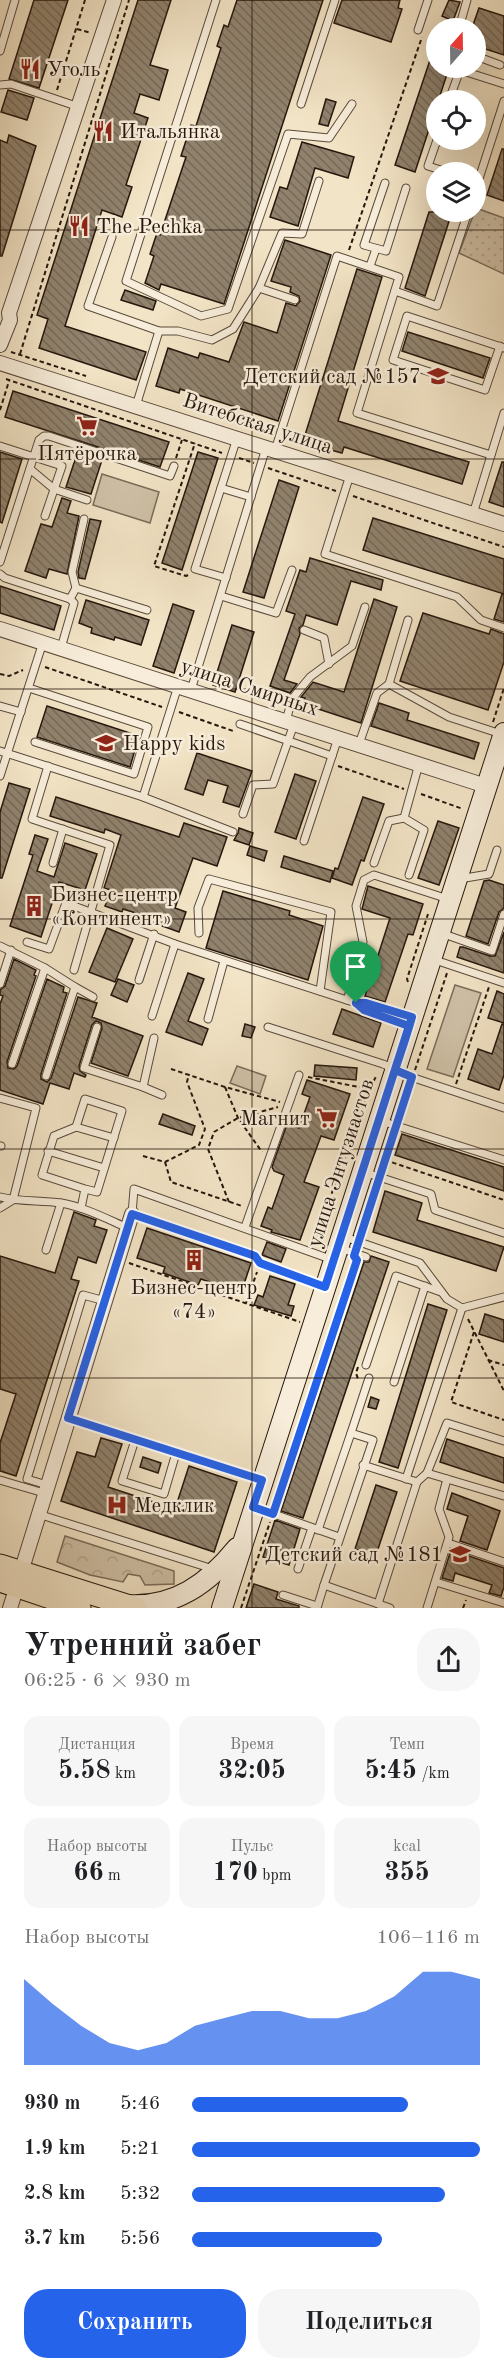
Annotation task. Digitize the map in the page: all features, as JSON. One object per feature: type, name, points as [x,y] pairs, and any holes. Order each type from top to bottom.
[{"type":"main road","name":"улица Энтузиастов","points":[[222,1608],[325,1287],[345,1248],[388,1123],[404,1073],[410,1022],[502,742]]},
{"type":"main road","points":[[13,1580],[131,1606],[144,1606],[168,1601],[191,1591],[218,1570],[244,1539]]},
{"type":"main road","points":[[0,1565],[13,1580],[80,1608]]},
{"type":"street","points":[[0,345],[114,0]]},
{"type":"street","points":[[0,326],[3,318],[9,313]]},
{"type":"street","name":"Витебская улица","points":[[0,363],[504,524]]},
{"type":"street","name":"улица Смирных","points":[[0,629],[486,786]]},
{"type":"street","points":[[10,1608],[13,1580],[38,1514],[130,1221]]},
{"type":"lane","points":[[0,51],[15,0]]},
{"type":"lane","points":[[216,0],[126,281],[201,316],[228,309],[288,134],[329,138],[352,104]]},
{"type":"lane","points":[[301,105],[335,0]]},
{"type":"lane","points":[[420,32],[428,0]]},
{"type":"lane","points":[[462,18],[467,0]]},
{"type":"lane","points":[[486,60],[500,65]]},
{"type":"lane","points":[[453,90],[460,70],[504,84]]},
{"type":"lane","points":[[0,85],[11,84],[78,107]]},
{"type":"lane","points":[[483,162],[504,101]]},
{"type":"lane","points":[[112,237],[88,306],[159,331],[178,332],[212,340],[233,328],[259,288],[282,233],[302,234],[319,181]]},
{"type":"lane","points":[[385,183],[364,245],[387,252],[406,188]]},
{"type":"lane","points":[[395,291],[437,306],[465,222]]},
{"type":"lane","points":[[370,266],[376,249]]},
{"type":"lane","points":[[143,798],[220,596],[251,497],[271,449],[337,256],[399,277],[357,413],[491,455]]},
{"type":"lane","points":[[259,288],[295,300]]},
{"type":"lane","points":[[407,316],[502,347],[485,390],[393,360],[407,316]]},
{"type":"lane","points":[[136,406],[159,331]]},
{"type":"lane","points":[[472,514],[504,413]]},
{"type":"lane","points":[[0,562],[39,440],[44,436],[170,476],[174,466]]},
{"type":"lane","points":[[226,578],[195,569],[237,438]]},
{"type":"lane","points":[[0,446],[62,466],[45,516]]},
{"type":"lane","points":[[30,469],[54,489],[87,500]]},
{"type":"lane","points":[[350,475],[325,554],[457,597],[480,620],[504,628]]},
{"type":"lane","points":[[221,488],[251,497]]},
{"type":"lane","points":[[70,599],[76,588],[72,572],[84,519]]},
{"type":"lane","points":[[220,596],[276,613],[292,570]]},
{"type":"lane","points":[[0,574],[5,578],[70,599],[74,603],[61,648]]},
{"type":"lane","points":[[76,588],[147,610]]},
{"type":"lane","points":[[243,814],[253,785],[273,784],[288,741],[292,699],[310,678],[352,646],[365,607]]},
{"type":"lane","points":[[359,744],[377,693],[389,684],[408,620]]},
{"type":"lane","points":[[304,630],[324,638],[329,664]]},
{"type":"lane","points":[[0,776],[4,752],[21,712],[43,642]]},
{"type":"lane","points":[[389,684],[449,717],[502,742]]},
{"type":"lane","points":[[29,688],[148,727],[134,774],[35,742]]},
{"type":"lane","points":[[0,706],[21,712]]},
{"type":"lane","points":[[240,724],[332,756]]},
{"type":"lane","points":[[304,841],[338,738]]},
{"type":"lane","points":[[4,752],[143,798],[233,832]]},
{"type":"lane","points":[[404,818],[419,764]]},
{"type":"lane","points":[[48,766],[32,819],[110,845],[74,970]]},
{"type":"lane","points":[[374,863],[389,821],[404,818],[424,830],[409,875]]},
{"type":"lane","points":[[53,863],[63,829]]},
{"type":"lane","points":[[456,879],[489,874],[497,850]]},
{"type":"lane","points":[[363,942],[356,906],[364,880],[374,875],[450,899]]},
{"type":"lane","points":[[199,933],[198,908],[208,879],[331,912],[320,991]]},
{"type":"lane","points":[[27,942],[49,949],[66,903],[91,910],[224,961],[356,1003],[366,1003],[410,1022]]},
{"type":"lane","points":[[439,932],[492,951],[504,914]]},
{"type":"lane","points":[[139,980],[154,934]]},
{"type":"lane","points":[[152,1016],[176,944]]},
{"type":"lane","points":[[0,946],[45,968],[93,997]]},
{"type":"lane","points":[[0,984],[11,950]]},
{"type":"lane","points":[[347,1000],[362,955]]},
{"type":"lane","points":[[430,958],[504,983]]},
{"type":"lane","points":[[207,1018],[224,961]]},
{"type":"lane","points":[[12,1064],[45,968]]},
{"type":"lane","points":[[46,1076],[75,987]]},
{"type":"lane","points":[[268,1027],[504,1108]]},
{"type":"lane","points":[[97,1028],[84,1068],[162,1095]]},
{"type":"lane","points":[[143,1087],[154,1038]]},
{"type":"lane","points":[[245,1227],[299,1075]]},
{"type":"lane","points":[[0,1098],[36,1108],[13,1200],[0,1208]]},
{"type":"lane","points":[[76,1126],[85,1099],[122,1111],[114,1138],[104,1168],[97,1192],[42,1175],[54,1136],[76,1126],[114,1138]]},
{"type":"lane","points":[[388,1123],[504,1160]]},
{"type":"lane","points":[[48,1151],[104,1168]]},
{"type":"lane","points":[[371,1174],[431,1194],[435,1210],[504,1233]]},
{"type":"lane","points":[[130,1221],[134,1189],[245,1227],[420,1263],[447,1299],[462,1308],[504,1297]]},
{"type":"lane","points":[[81,1209],[86,1190]]},
{"type":"lane","points":[[0,1197],[61,1203],[130,1221],[255,1256],[260,1263],[325,1287]]},
{"type":"lane","points":[[46,1250],[61,1203]]},
{"type":"lane","points":[[345,1248],[366,1257]]},
{"type":"lane","points":[[363,1364],[396,1276],[441,1292]]},
{"type":"lane","points":[[394,1382],[425,1287]]},
{"type":"lane","points":[[45,1489],[27,1479],[83,1295],[105,1301]]},
{"type":"lane","points":[[406,1479],[462,1308]]},
{"type":"lane","points":[[298,1569],[351,1433],[369,1378]]},
{"type":"lane","points":[[68,1418],[262,1480]]},
{"type":"lane","points":[[378,1604],[417,1482],[428,1473],[447,1423],[504,1441]]},
{"type":"lane","points":[[283,1595],[317,1607],[373,1440],[351,1433]]},
{"type":"lane","points":[[135,1440],[122,1481],[165,1494],[176,1453]]},
{"type":"lane","points":[[363,1465],[417,1482]]},
{"type":"lane","points":[[428,1473],[504,1496]]},
{"type":"lane","points":[[427,1608],[450,1537],[439,1509],[447,1479]]},
{"type":"lane","points":[[0,1480],[45,1489]]},
{"type":"lane","points":[[253,1507],[339,1537]]},
{"type":"lane","points":[[38,1514],[218,1570]]},
{"type":"lane","points":[[448,1543],[504,1562]]},
{"type":"lane","points":[[436,1582],[504,1603]]},
{"type":"lane","points":[[324,1586],[390,1608]]},
{"type":"path","points":[[54,99],[85,0]]},
{"type":"path","points":[[0,410],[16,368],[129,0]]},
{"type":"path","points":[[346,259],[420,32]]},
{"type":"path","points":[[174,466],[182,439]]},
{"type":"path","points":[[195,443],[154,566],[186,576],[195,569]]},
{"type":"path","points":[[241,1608],[357,1260],[345,1248],[371,1174],[386,1161],[388,1123],[404,1073],[450,965]]},
{"type":"path","points":[[454,1091],[492,979]]},
{"type":"path","points":[[171,1069],[225,1087],[289,1104]]},
{"type":"path","points":[[143,1156],[165,1162],[199,1145],[205,1129],[187,1082],[189,1074]]},
{"type":"path","points":[[308,1077],[369,1089]]},
{"type":"path","points":[[225,1087],[238,1118],[268,1161]]},
{"type":"path","points":[[229,1202],[208,1149],[214,1132],[238,1118],[289,1104]]},
{"type":"path","points":[[205,1129],[214,1132]]},
{"type":"path","points":[[199,1145],[208,1149]]},
{"type":"path","points":[[386,1161],[504,1200]]},
{"type":"path","points":[[165,1162],[171,1182],[251,1209]]},
{"type":"path","points":[[118,1259],[301,1322]]},
{"type":"path","points":[[246,1303],[260,1263]]},
{"type":"path","points":[[462,1308],[504,1391]]},
{"type":"path","points":[[474,1332],[451,1402],[504,1420]]},
{"type":"path","points":[[488,1360],[504,1365]]},
{"type":"path","points":[[360,1385],[356,1373],[363,1364]]},
{"type":"path","points":[[463,1608],[466,1600]]},
{"type":"green space","points":[[486,212],[504,218],[504,274],[459,253],[471,222],[486,222]]},
{"type":"green space","points":[[102,474],[159,492],[150,523],[93,505]]},
{"type":"green space","points":[[455,985],[481,993],[453,1077],[427,1069]]},
{"type":"green space","points":[[237,1066],[266,1076],[260,1094],[230,1083]]},
{"type":"green space","points":[[65,1536],[174,1571],[174,1584],[145,1585],[140,1576],[128,1574],[123,1582],[90,1575],[57,1562]]},
{"type":"building","points":[[34,0],[68,0],[39,88],[9,79]]},
{"type":"building","points":[[138,0],[171,0],[150,65],[168,70],[159,100],[140,94],[134,113],[148,118],[126,185],[132,187],[122,217],[102,210],[65,326],[146,352],[136,380],[39,348],[48,319],[37,315]]},
{"type":"building","points":[[237,0],[323,0],[224,304],[161,284],[159,290],[145,283],[154,256],[150,254],[157,233],[160,235],[186,157],[181,156],[191,125],[196,126],[221,48],[217,46],[224,25],[228,27]]},
{"type":"building","points":[[342,0],[400,0],[398,8],[402,9],[391,42],[334,23]]},
{"type":"building","points":[[449,0],[460,2],[454,18],[442,16]]},
{"type":"building","points":[[479,8],[504,16],[504,55],[486,49],[486,18],[476,18]]},
{"type":"building","points":[[426,72],[426,78],[446,78],[442,90],[426,90],[426,138],[415,172],[395,165]]},
{"type":"building","points":[[8,90],[34,98],[27,120],[1,112]]},
{"type":"building","points":[[326,99],[336,102],[328,126],[319,124]]},
{"type":"building","points":[[9,135],[36,146],[2,256],[0,256],[0,140],[7,143]]},
{"type":"building","points":[[302,142],[354,157],[348,178],[315,168],[298,226],[270,217],[280,187],[287,189]]},
{"type":"building","points":[[502,149],[504,149],[504,201],[487,195]]},
{"type":"building","points":[[426,222],[449,222],[425,296],[405,288]]},
{"type":"building","points":[[285,240],[331,255],[278,421],[180,389],[179,393],[156,386],[168,348],[198,358],[200,353],[229,362],[244,322],[277,333],[286,303],[296,306],[300,301],[299,296],[290,292],[291,287],[271,281]]},
{"type":"building","points":[[357,269],[382,277],[338,421],[469,462],[462,484],[344,447],[342,453],[331,450],[309,443],[311,437],[305,435]]},
{"type":"building","points":[[125,290],[156,301],[153,310],[121,300]]},
{"type":"building","points":[[408,332],[490,358],[483,378],[402,351]]},
{"type":"building","points":[[13,391],[169,442],[160,467],[5,417]]},
{"type":"building","points":[[78,451],[102,460],[91,494],[66,487]]},
{"type":"building","points":[[0,452],[22,459],[2,523],[0,522]]},
{"type":"building","points":[[198,452],[218,458],[182,570],[162,563]]},
{"type":"building","points":[[502,462],[504,462],[504,507],[489,502]]},
{"type":"building","points":[[279,480],[299,487],[264,598],[243,592]]},
{"type":"building","points":[[62,498],[71,501],[67,513],[79,516],[67,574],[49,569],[46,578],[25,571],[41,524],[52,527]]},
{"type":"building","points":[[373,518],[504,559],[504,594],[363,550]]},
{"type":"building","points":[[90,519],[101,521],[85,579],[79,578],[78,572]]},
{"type":"building","points":[[310,558],[383,580],[381,590],[351,581],[337,625],[306,615],[303,625],[299,628],[300,634],[284,680],[297,684],[290,693],[270,686],[295,614],[286,611],[300,570],[306,572]]},
{"type":"building","points":[[0,586],[61,606],[54,630],[0,613]]},
{"type":"building","points":[[502,594],[504,594],[504,622],[494,619]]},
{"type":"building","points":[[374,599],[397,607],[361,723],[303,704],[305,698],[301,697],[313,682],[344,692]]},
{"type":"building","points":[[86,600],[149,620],[141,645],[91,633],[92,628],[79,623]]},
{"type":"building","points":[[173,604],[194,611],[174,673],[153,666]]},
{"type":"building","points":[[423,613],[489,634],[491,629],[504,634],[504,662],[488,710],[400,681]]},
{"type":"building","points":[[232,625],[254,632],[235,692],[213,685]]},
{"type":"building","points":[[379,703],[409,713],[407,720],[479,743],[474,759],[371,726]]},
{"type":"building","points":[[47,706],[139,736],[130,767],[37,737]]},
{"type":"building","points":[[197,753],[252,771],[239,807],[223,802],[228,786],[208,780],[203,795],[185,789]]},
{"type":"building","points":[[295,774],[316,781],[296,839],[275,832]]},
{"type":"building","points":[[9,783],[30,789],[2,878],[0,878],[0,812]]},
{"type":"building","points":[[56,797],[179,837],[184,823],[227,837],[217,866],[193,858],[175,908],[186,912],[179,932],[154,923],[155,919],[105,906],[111,890],[104,888],[121,835],[105,829],[104,833],[50,816]]},
{"type":"building","points":[[363,797],[384,804],[364,861],[361,860],[352,885],[332,878],[335,868],[338,869]]},
{"type":"building","points":[[438,821],[459,828],[439,885],[418,878]]},
{"type":"building","points":[[239,828],[253,833],[249,845],[234,840]]},
{"type":"building","points":[[35,835],[48,839],[37,871],[54,877],[65,843],[97,854],[85,890],[59,882],[41,937],[10,926],[33,855],[29,854]]},
{"type":"building","points":[[250,846],[267,851],[264,861],[247,855]]},
{"type":"building","points":[[284,856],[333,871],[330,882],[281,867]]},
{"type":"building","points":[[489,880],[504,885],[504,908],[499,912],[488,944],[466,936],[484,881]]},
{"type":"building","points":[[368,886],[423,904],[413,935],[408,934],[385,1002],[365,996],[390,918],[362,909]]},
{"type":"building","points":[[223,891],[290,911],[289,915],[323,926],[308,980],[206,948]]},
{"type":"building","points":[[107,928],[133,939],[115,982],[89,972]]},
{"type":"building","points":[[504,932],[504,973],[457,957],[460,947],[495,956]]},
{"type":"building","points":[[14,959],[36,970],[34,975],[36,976],[7,1062],[8,1068],[14,1069],[17,1066],[47,979],[64,987],[63,992],[67,993],[41,1079],[47,1082],[51,1078],[78,997],[97,1003],[92,1017],[143,1036],[128,1076],[91,1063],[102,1028],[101,1023],[96,1021],[92,1025],[79,1066],[80,1071],[86,1075],[85,1077],[74,1073],[69,1089],[50,1083],[43,1104],[0,1090],[0,1004],[3,996],[0,995],[0,990],[5,986]]},
{"type":"building","points":[[188,973],[204,979],[188,1021],[208,1029],[202,1045],[166,1032]]},
{"type":"building","points":[[118,979],[134,985],[127,1002],[111,995]]},
{"type":"building","points":[[497,991],[504,994],[504,1023],[488,1018]]},
{"type":"building","points":[[342,1009],[381,1023],[373,1047],[333,1034]]},
{"type":"building","points":[[245,1024],[255,1027],[251,1038],[242,1036]]},
{"type":"building","points":[[502,1024],[504,1024],[504,1075],[499,1090],[468,1079],[478,1049],[492,1054]]},
{"type":"building","points":[[315,1065],[357,1068],[356,1080],[314,1076]]},
{"type":"building","points":[[307,1080],[350,1094],[334,1140],[321,1136],[304,1182],[319,1187],[300,1240],[271,1232],[272,1230],[261,1226],[268,1207],[272,1209],[284,1175],[274,1171],[272,1167],[286,1127],[291,1125],[299,1128],[310,1097],[302,1094]]},
{"type":"building","points":[[163,1114],[195,1126],[192,1135],[159,1124]]},
{"type":"building","points":[[402,1134],[504,1167],[504,1191],[395,1155]]},
{"type":"building","points":[[385,1191],[422,1203],[417,1220],[504,1247],[496,1271],[373,1232]]},
{"type":"building","points":[[74,1212],[96,1220],[94,1226],[107,1230],[96,1263],[78,1257],[71,1279],[79,1281],[16,1476],[0,1471],[0,1443],[16,1394],[0,1389],[0,1256],[55,1273]]},
{"type":"building","name":"Бизнес-центр «74»","points":[[147,1228],[251,1263],[241,1293],[201,1279],[198,1285],[163,1273],[165,1267],[137,1258]]},
{"type":"building","points":[[267,1242],[286,1249],[281,1262],[262,1255]]},
{"type":"building","points":[[371,1256],[389,1262],[303,1518],[281,1511],[364,1262],[369,1262]]},
{"type":"building","points":[[270,1276],[295,1284],[288,1305],[294,1306],[291,1316],[254,1305],[258,1295],[263,1297]]},
{"type":"building","points":[[428,1304],[447,1310],[398,1468],[379,1462]]},
{"type":"building","points":[[485,1314],[504,1320],[504,1342],[479,1334]]},
{"type":"building","points":[[371,1397],[379,1400],[376,1409],[368,1407]]},
{"type":"building","points":[[101,1438],[122,1444],[108,1487],[175,1509],[189,1466],[237,1482],[214,1552],[61,1501],[77,1452],[95,1457]]},
{"type":"building","points":[[447,1439],[504,1458],[504,1483],[440,1462]]},
{"type":"building","points":[[143,1457],[161,1463],[158,1473],[140,1467]]},
{"type":"building","points":[[376,1485],[397,1492],[376,1555],[355,1549]]},
{"type":"building","points":[[452,1493],[500,1511],[487,1550],[460,1541],[468,1516],[447,1509]]},
{"type":"building","points":[[275,1520],[300,1529],[289,1565],[263,1557]]},
{"type":"building","points":[[451,1550],[504,1568],[504,1587],[501,1596],[489,1593],[492,1585],[455,1573],[453,1581],[442,1578]]},
{"type":"building","points":[[254,1584],[278,1592],[276,1599],[299,1606],[299,1608],[246,1608]]},
{"type":"place","name":"Уголь","points":[[30,69]]},
{"type":"place","name":"Итальянка","points":[[103,131]]},
{"type":"place","name":"The Pechka","points":[[79,226]]},
{"type":"place","name":"Детский сад №157","points":[[438,376]]},
{"type":"place","name":"Пятёрочка","points":[[87,426]]},
{"type":"place","name":"Happy kids","points":[[106,743]]},
{"type":"place","name":"Бизнес-центр «Континент»","points":[[34,906]]},
{"type":"place","name":"Магнит","points":[[327,1118]]},
{"type":"place","name":"Бизнес-центр «74»","points":[[194,1260]]},
{"type":"place","name":"Медклик","points":[[117,1505]]},
{"type":"place","name":"Детский сад №181","points":[[460,1554]]},
{"type":"route","points":[[356,1003],[364,1010],[409,1026],[395,1070],[342,1236],[325,1287],[260,1263],[255,1256],[132,1214],[68,1418],[262,1480],[253,1507],[273,1514],[357,1260],[354,1256],[412,1077],[395,1070],[412,1017],[366,1003],[356,1003]]}]
